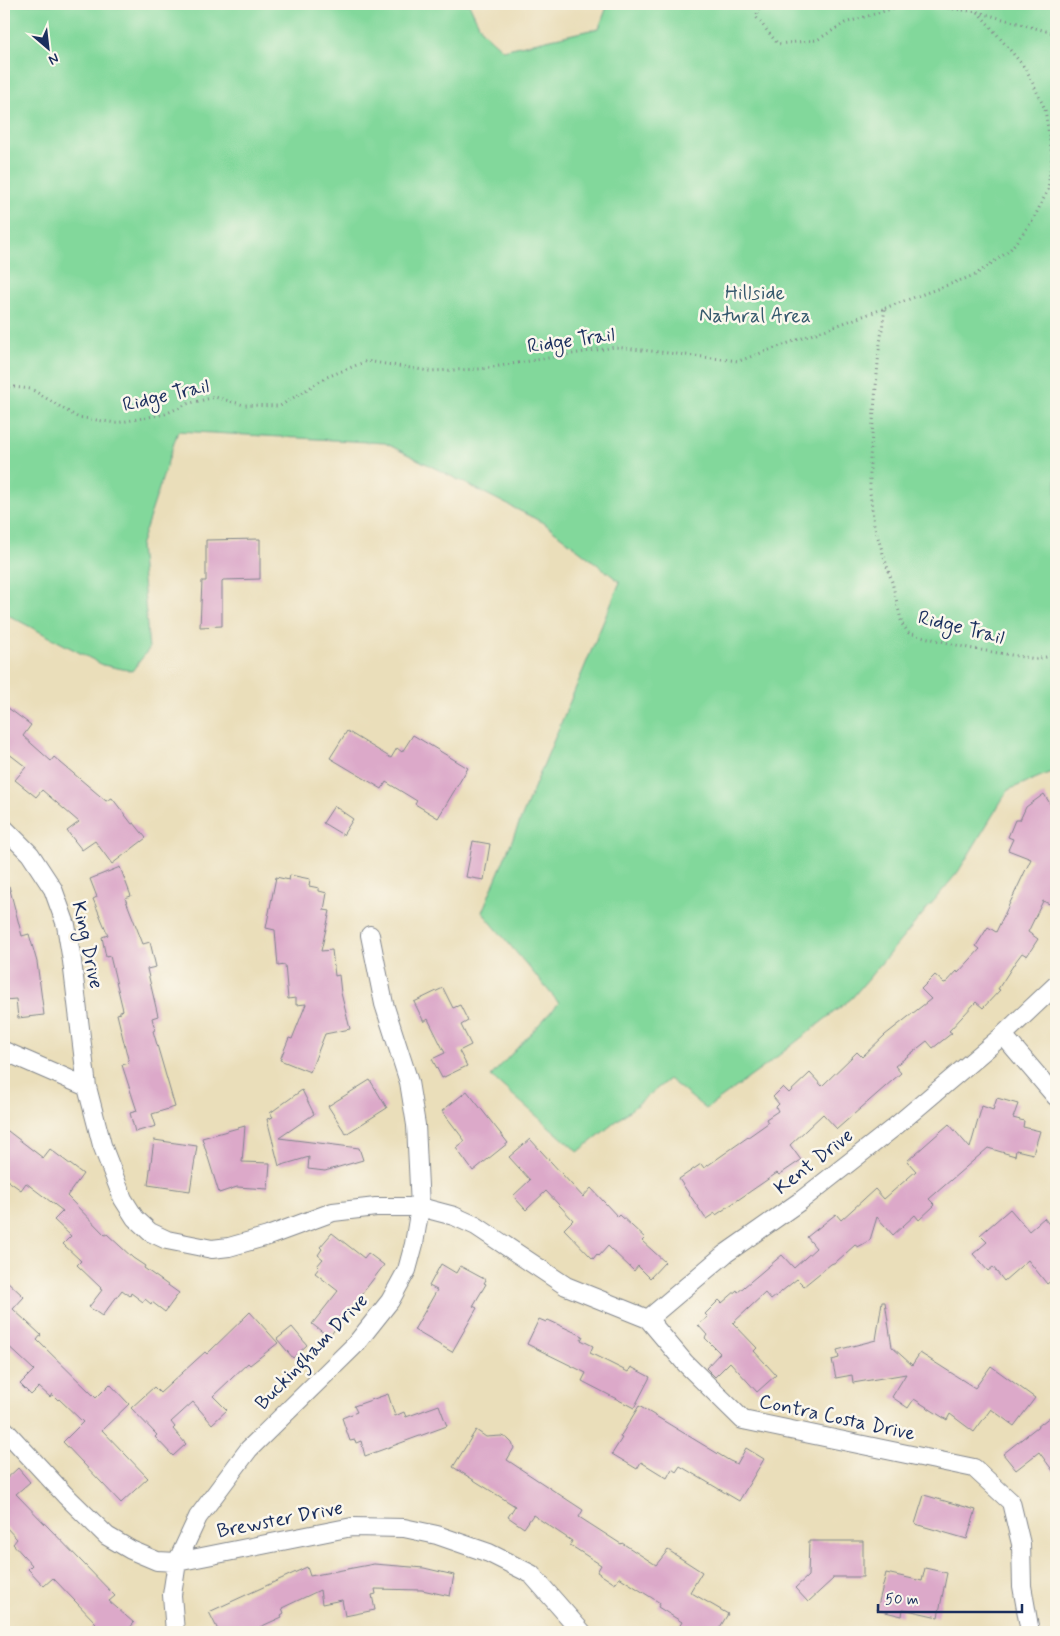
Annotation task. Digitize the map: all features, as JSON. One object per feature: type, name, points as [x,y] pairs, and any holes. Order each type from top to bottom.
[{"type":"street","name":"King Drive","points":[[4,828],[30,854],[53,889],[66,925],[87,1087]]},
{"type":"street","name":"Buckingham Drive","points":[[175,1632],[172,1595],[177,1562],[198,1517],[249,1448],[354,1345],[390,1301],[407,1270],[416,1237],[420,1207],[416,1125],[409,1082],[384,1004],[370,935]]},
{"type":"street","name":"Kent Drive","points":[[648,1319],[725,1254],[799,1202],[897,1125],[1003,1035],[1056,985]]},
{"type":"street","points":[[1003,1035],[1056,1097]]},
{"type":"street","points":[[4,1051],[87,1087]]},
{"type":"street","name":"Contra Costa Drive","points":[[87,1087],[102,1145],[123,1199],[135,1218],[150,1232],[167,1240],[212,1249],[229,1247],[268,1236],[333,1212],[376,1207],[420,1207],[454,1216],[476,1226],[566,1286],[648,1319],[685,1364],[743,1420],[974,1468],[1011,1502],[1021,1544],[1022,1586],[1030,1632]]},
{"type":"street","name":"Brewster Drive","points":[[4,1429],[64,1495],[107,1536],[131,1550],[157,1561],[177,1562],[352,1527],[404,1528],[437,1535],[489,1553],[531,1574],[582,1632]]},
{"type":"path","points":[[761,4],[756,17],[778,44],[817,40],[845,23],[907,4]]},
{"type":"path","points":[[916,4],[978,12],[1052,33],[1056,36]]},
{"type":"path","points":[[885,308],[975,275],[1009,251],[1033,220],[1048,190],[1052,155],[1045,109],[1026,69],[978,12]]},
{"type":"path","name":"Ridge Trail","points":[[4,386],[31,389],[77,417],[116,423],[165,414],[187,404],[215,397],[244,406],[280,406],[327,377],[367,361],[429,371],[481,369],[615,347],[739,361],[885,308],[879,351],[870,458],[870,492],[874,525],[892,582],[902,624],[909,633],[968,648],[1036,659],[1056,656]]},
{"type":"green space","name":"Hillside Natural Area","points":[[4,4],[469,4],[482,31],[503,50],[599,28],[608,4],[1056,4],[1056,770],[1008,790],[958,872],[852,998],[764,1067],[706,1109],[669,1079],[578,1152],[491,1076],[559,1003],[482,912],[620,582],[544,523],[385,443],[178,431],[140,546],[149,649],[132,671],[103,665],[4,613]]},
{"type":"building","points":[[260,539],[260,579],[223,580],[222,626],[200,627],[202,581],[206,581],[206,540]]},
{"type":"building","points":[[4,705],[31,725],[23,736],[51,761],[54,757],[106,801],[112,798],[132,824],[134,823],[146,838],[112,864],[95,841],[82,850],[67,831],[79,822],[42,790],[36,797],[15,780],[26,767],[4,750]]},
{"type":"building","points":[[347,731],[391,758],[397,748],[402,752],[413,735],[468,768],[438,818],[415,804],[417,801],[386,782],[382,789],[330,758]]},
{"type":"building","points":[[1044,794],[1056,813],[1056,907],[1043,901],[1028,932],[1038,939],[1027,956],[1022,953],[1016,961],[998,989],[1000,990],[983,1008],[976,1002],[949,1031],[952,1033],[933,1048],[927,1041],[895,1066],[901,1073],[837,1129],[823,1114],[790,1145],[801,1160],[779,1175],[777,1173],[716,1215],[715,1213],[706,1219],[679,1179],[701,1164],[704,1168],[768,1123],[766,1119],[778,1111],[776,1107],[779,1104],[773,1097],[783,1087],[789,1093],[810,1073],[822,1086],[857,1052],[862,1057],[885,1035],[931,999],[921,989],[935,975],[944,983],[947,982],[980,949],[976,946],[988,927],[996,932],[1031,859],[1008,850],[1013,839],[1008,837],[1015,820],[1020,820],[1026,807]]},
{"type":"building","points":[[334,806],[353,819],[343,835],[323,823]]},
{"type":"building","points":[[473,841],[490,844],[484,880],[466,877]]},
{"type":"building","points":[[120,867],[131,896],[125,898],[143,944],[150,942],[156,967],[147,969],[158,1016],[152,1018],[155,1030],[153,1031],[175,1107],[152,1114],[156,1126],[135,1132],[130,1113],[137,1111],[122,1065],[129,1063],[117,1014],[123,1010],[110,956],[106,957],[102,937],[108,935],[93,899],[97,897],[90,879]]},
{"type":"building","points":[[290,875],[310,879],[309,886],[319,888],[319,891],[327,893],[324,910],[330,911],[321,951],[332,950],[335,976],[339,975],[341,993],[350,1029],[325,1034],[310,1072],[280,1060],[289,1038],[292,1039],[306,1004],[296,1005],[296,998],[288,999],[285,965],[278,966],[275,930],[266,928],[276,877],[289,880]]},
{"type":"building","points":[[4,886],[9,886],[22,936],[29,934],[37,962],[44,1015],[18,1018],[16,999],[4,1000]]},
{"type":"building","points":[[443,988],[453,1008],[460,1005],[468,1021],[461,1025],[471,1045],[459,1051],[467,1066],[442,1078],[432,1059],[445,1053],[428,1019],[424,1022],[414,1002]]},
{"type":"building","points":[[370,1080],[387,1108],[346,1134],[328,1106]]},
{"type":"building","points":[[302,1090],[314,1114],[279,1138],[359,1148],[363,1160],[325,1171],[308,1169],[309,1157],[279,1166],[267,1119],[273,1117],[270,1113]]},
{"type":"building","points":[[467,1091],[508,1143],[473,1171],[456,1148],[465,1141],[442,1111]]},
{"type":"building","points":[[997,1098],[1018,1104],[1013,1118],[1024,1121],[1023,1127],[1040,1131],[1033,1154],[1016,1150],[1015,1156],[988,1148],[929,1199],[935,1205],[919,1220],[915,1215],[893,1235],[877,1217],[870,1240],[858,1247],[855,1245],[804,1286],[797,1279],[771,1300],[765,1293],[733,1323],[757,1348],[754,1351],[776,1375],[757,1392],[730,1362],[715,1377],[706,1368],[720,1353],[705,1338],[707,1335],[698,1325],[708,1317],[705,1314],[719,1300],[722,1303],[737,1290],[738,1292],[782,1255],[794,1268],[816,1248],[807,1237],[836,1214],[841,1220],[875,1189],[884,1199],[916,1171],[907,1161],[949,1124],[970,1148],[982,1106],[993,1110]]},
{"type":"building","points":[[245,1126],[242,1162],[270,1163],[268,1189],[237,1187],[219,1193],[202,1138]]},
{"type":"building","points":[[4,1128],[43,1158],[50,1149],[83,1174],[67,1196],[105,1235],[107,1234],[133,1258],[145,1266],[144,1268],[179,1293],[165,1312],[152,1302],[151,1304],[145,1299],[143,1302],[131,1293],[130,1296],[122,1290],[102,1316],[89,1307],[102,1290],[77,1265],[81,1261],[63,1244],[71,1236],[54,1220],[63,1211],[26,1183],[21,1190],[4,1178]]},
{"type":"building","points":[[530,1139],[583,1197],[591,1188],[618,1217],[620,1215],[645,1238],[642,1241],[665,1262],[650,1278],[638,1266],[634,1271],[608,1246],[599,1256],[597,1254],[593,1259],[564,1229],[573,1220],[546,1191],[526,1210],[513,1196],[530,1180],[509,1157]]},
{"type":"building","points":[[154,1140],[197,1146],[190,1191],[148,1185]]},
{"type":"building","points":[[1010,1209],[1029,1231],[1044,1218],[1056,1233],[1056,1277],[1047,1284],[1028,1260],[1004,1281],[993,1267],[988,1271],[973,1254],[987,1242],[980,1235]]},
{"type":"building","points":[[332,1233],[364,1258],[368,1253],[384,1265],[329,1337],[312,1324],[338,1291],[315,1273],[319,1268],[317,1266],[323,1259],[318,1255],[322,1249],[320,1247]]},
{"type":"building","points":[[441,1264],[456,1273],[460,1266],[486,1280],[484,1283],[486,1284],[473,1306],[477,1308],[452,1352],[414,1330],[437,1290],[429,1286]]},
{"type":"building","points":[[4,1278],[24,1297],[13,1309],[41,1335],[37,1340],[96,1398],[110,1384],[129,1404],[102,1430],[148,1478],[121,1503],[63,1442],[83,1422],[52,1394],[50,1397],[39,1387],[31,1395],[20,1384],[34,1370],[4,1342]]},
{"type":"building","points":[[882,1302],[885,1302],[892,1347],[912,1365],[920,1353],[975,1388],[991,1366],[1035,1398],[1014,1426],[991,1409],[974,1432],[950,1414],[947,1420],[914,1399],[908,1408],[892,1397],[906,1374],[853,1383],[852,1375],[836,1378],[832,1360],[839,1358],[837,1350],[876,1340]]},
{"type":"building","points":[[250,1312],[278,1343],[250,1365],[248,1363],[213,1396],[227,1410],[212,1424],[193,1402],[171,1422],[175,1427],[173,1429],[186,1444],[173,1456],[155,1437],[157,1435],[131,1408],[154,1387],[160,1393],[205,1352],[207,1354]]},
{"type":"building","points":[[539,1319],[546,1322],[548,1320],[583,1336],[581,1340],[593,1346],[590,1353],[628,1372],[631,1367],[650,1377],[634,1408],[582,1381],[586,1373],[527,1344]]},
{"type":"building","points":[[292,1327],[307,1345],[293,1358],[277,1339]]},
{"type":"building","points":[[388,1394],[395,1416],[404,1412],[406,1417],[439,1405],[447,1426],[365,1456],[361,1441],[356,1443],[355,1440],[350,1441],[342,1418],[357,1412],[354,1406]]},
{"type":"building","points":[[639,1406],[737,1464],[746,1448],[764,1459],[739,1501],[680,1466],[676,1472],[672,1469],[667,1478],[641,1462],[637,1469],[612,1454]]},
{"type":"building","points":[[1056,1412],[1056,1475],[1039,1452],[1016,1470],[1003,1454]]},
{"type":"building","points":[[476,1430],[486,1437],[501,1436],[507,1438],[514,1448],[507,1460],[583,1510],[579,1517],[621,1544],[656,1565],[668,1550],[702,1572],[690,1592],[728,1614],[717,1632],[676,1632],[682,1622],[658,1607],[660,1603],[619,1577],[615,1584],[597,1572],[601,1565],[570,1545],[572,1541],[533,1515],[524,1528],[508,1517],[515,1506],[453,1467]]},
{"type":"building","points":[[18,1468],[30,1482],[16,1494],[115,1596],[109,1601],[134,1623],[126,1632],[88,1632],[96,1623],[53,1578],[44,1586],[28,1569],[32,1565],[13,1544],[17,1539],[4,1525],[4,1481]]},
{"type":"building","points":[[924,1495],[976,1510],[967,1539],[915,1524]]},
{"type":"building","points":[[809,1541],[863,1541],[863,1577],[833,1577],[808,1602],[795,1588],[808,1576]]},
{"type":"building","points":[[374,1564],[424,1568],[454,1575],[450,1596],[422,1590],[375,1589],[376,1594],[372,1595],[375,1610],[345,1616],[342,1600],[322,1604],[320,1590],[282,1608],[284,1613],[281,1615],[282,1617],[249,1632],[219,1632],[209,1612],[307,1567],[310,1576]]},
{"type":"building","points":[[925,1568],[947,1573],[938,1617],[903,1609],[902,1616],[877,1610],[886,1573],[922,1581]]}]
